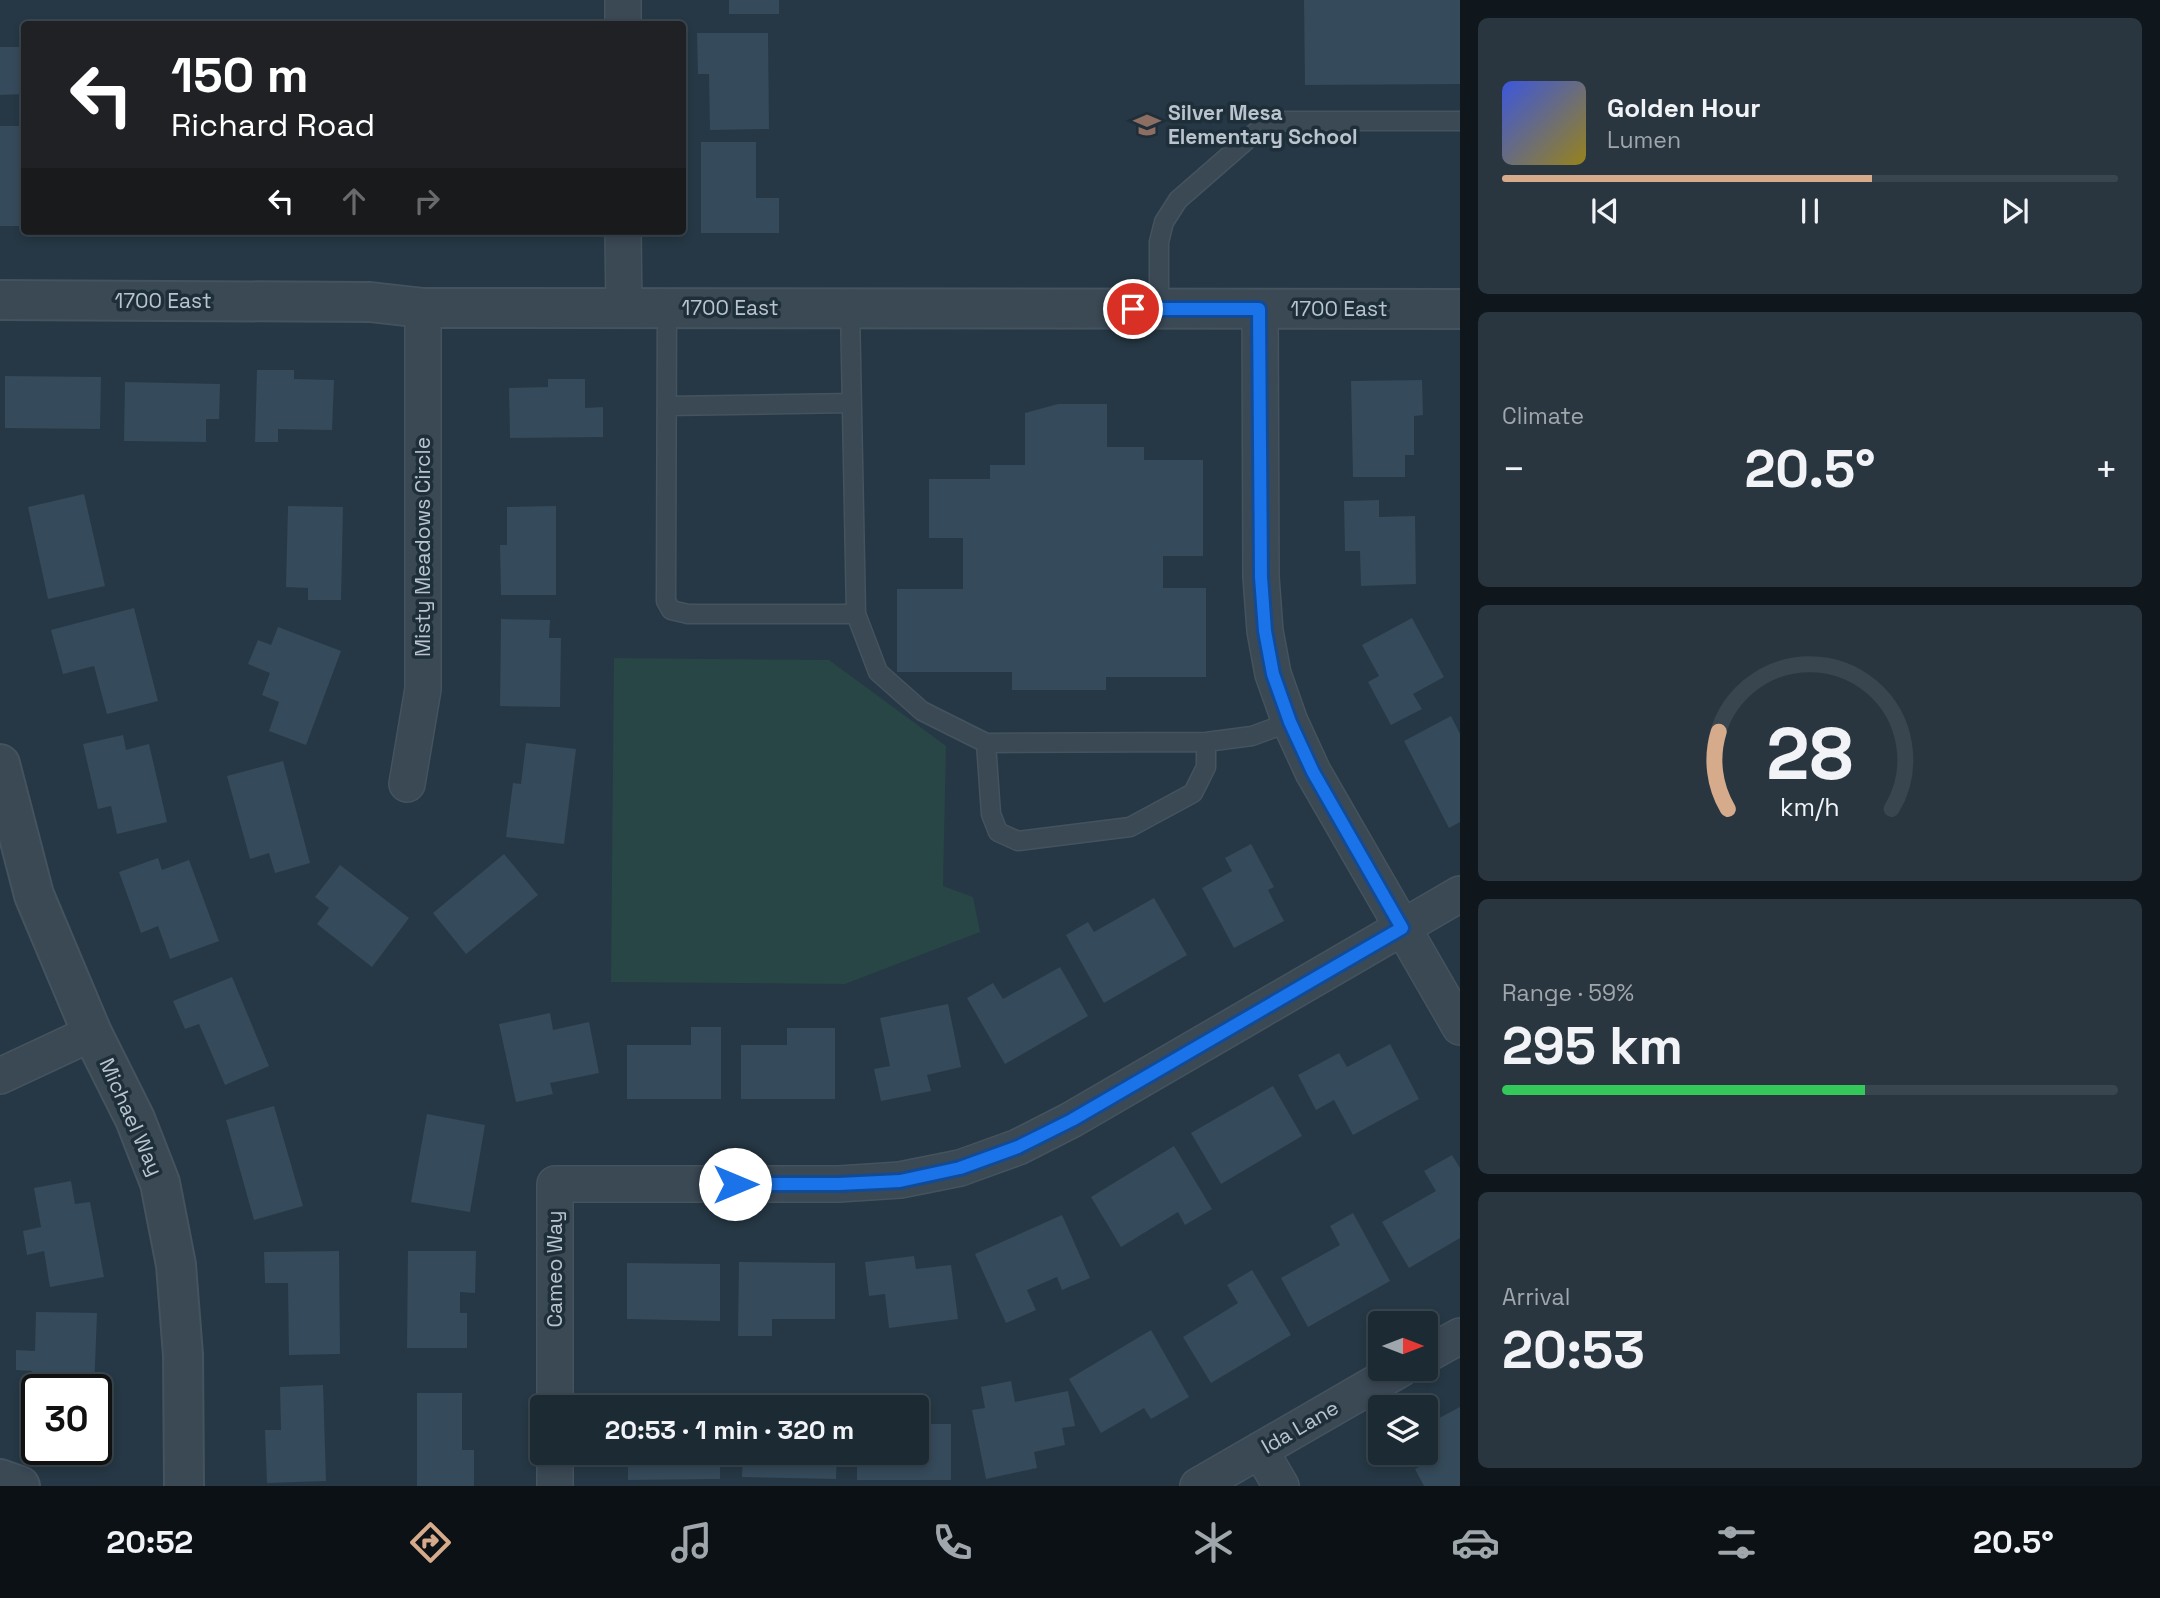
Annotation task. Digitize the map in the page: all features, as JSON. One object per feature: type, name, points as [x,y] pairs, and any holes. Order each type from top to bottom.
[{"type":"street","points":[[623,0],[623,21]]},
{"type":"street","points":[[623,235],[624,308]]},
{"type":"street","name":"1700 East","points":[[0,300],[370,302],[423,308],[1460,309]]},
{"type":"street","name":"Misty Meadows Circle","points":[[407,784],[423,689],[423,308]]},
{"type":"street","points":[[1259,309],[1261,577],[1273,674],[1290,722],[1313,772],[1460,1027]]},
{"type":"street","name":"Michael Way","points":[[0,764],[34,895],[92,1033],[135,1119],[160,1183],[177,1278],[183,1355],[184,1486]]},
{"type":"street","name":"Cameo Way","points":[[555,1395],[555,1184],[839,1184],[900,1181],[960,1168],[1018,1147],[1072,1120],[1460,894]]},
{"type":"street","points":[[0,1076],[92,1033]]},
{"type":"street","points":[[1438,1348],[1460,1336]]},
{"type":"street","name":"Ida Lane","points":[[1198,1486],[1379,1381]]},
{"type":"street","points":[[1259,1450],[1282,1486]]},
{"type":"street","points":[[555,1465],[555,1486]]},
{"type":"street","points":[[0,1479],[20,1486]]},
{"type":"lane","points":[[1159,309],[1159,242],[1164,222],[1178,200],[1256,132],[1285,121],[1460,121]]},
{"type":"lane","points":[[667,308],[666,600],[671,610],[688,614],[856,614]]},
{"type":"lane","points":[[850,308],[856,614],[878,672],[922,711],[986,743],[1206,742],[1252,736],[1290,722]]},
{"type":"lane","points":[[667,406],[852,403]]},
{"type":"lane","points":[[986,743],[991,814],[998,832],[1018,841],[1130,827],[1193,793],[1206,766],[1206,742]]},
{"type":"green space","points":[[614,658],[829,660],[946,746],[943,886],[973,897],[980,932],[845,984],[611,982]]},
{"type":"building","points":[[729,0],[779,0],[779,14],[729,14]]},
{"type":"building","points":[[1304,0],[1460,0],[1460,84],[1305,85]]},
{"type":"building","points":[[697,33],[768,33],[769,129],[710,130],[709,74],[698,74]]},
{"type":"building","points":[[0,47],[21,47],[21,94],[0,95]]},
{"type":"building","points":[[0,126],[21,126],[21,226],[0,226]]},
{"type":"building","points":[[701,142],[756,142],[756,198],[779,198],[779,233],[701,233]]},
{"type":"building","points":[[257,370],[294,370],[294,379],[334,380],[332,430],[278,429],[278,442],[255,442]]},
{"type":"building","points":[[5,376],[101,377],[100,429],[5,428]]},
{"type":"building","points":[[548,379],[585,379],[585,408],[603,407],[603,437],[510,438],[509,388],[548,387]]},
{"type":"building","points":[[1422,380],[1423,415],[1414,416],[1414,455],[1405,455],[1405,477],[1353,477],[1351,381]]},
{"type":"building","points":[[125,382],[220,384],[219,419],[206,419],[206,442],[124,441]]},
{"type":"building","points":[[1058,404],[1107,404],[1107,447],[1144,447],[1144,460],[1203,460],[1203,556],[1163,556],[1163,588],[1206,588],[1206,677],[1106,677],[1106,690],[1012,690],[1012,672],[897,672],[897,589],[963,589],[963,538],[929,538],[929,479],[990,479],[990,465],[1025,465],[1025,413]]},
{"type":"building","points":[[84,494],[105,586],[48,599],[28,507]]},
{"type":"building","points":[[1379,500],[1379,517],[1415,516],[1416,584],[1361,586],[1360,551],[1345,551],[1344,501]]},
{"type":"building","points":[[288,506],[343,507],[341,600],[308,600],[308,588],[286,587]]},
{"type":"building","points":[[556,506],[556,595],[501,595],[500,545],[507,545],[507,507]]},
{"type":"building","points":[[134,608],[158,701],[107,714],[94,666],[63,674],[51,630]]},
{"type":"building","points":[[1412,618],[1444,677],[1413,694],[1422,709],[1391,725],[1368,682],[1379,676],[1362,645]]},
{"type":"building","points":[[501,619],[550,620],[549,638],[561,638],[560,707],[500,706]]},
{"type":"building","points":[[278,627],[341,651],[306,745],[269,731],[279,702],[262,695],[270,673],[248,664],[258,640],[271,645]]},
{"type":"building","points":[[1451,716],[1460,734],[1460,822],[1449,828],[1404,741]]},
{"type":"building","points":[[123,735],[126,750],[149,744],[167,822],[117,834],[111,806],[98,809],[83,744]]},
{"type":"building","points":[[526,743],[576,749],[564,844],[506,837],[513,783],[521,784]]},
{"type":"building","points":[[283,761],[310,863],[275,873],[269,853],[250,859],[227,776]]},
{"type":"building","points":[[1251,844],[1274,887],[1268,890],[1284,921],[1234,948],[1202,888],[1232,871],[1225,858]]},
{"type":"building","points":[[504,854],[538,895],[466,954],[433,913]]},
{"type":"building","points":[[158,858],[162,870],[189,860],[219,941],[170,959],[158,926],[141,933],[119,872]]},
{"type":"building","points":[[340,865],[409,918],[372,967],[317,924],[329,908],[315,897]]},
{"type":"building","points":[[1154,898],[1187,955],[1104,1003],[1066,935],[1088,922],[1094,932]]},
{"type":"building","points":[[1060,967],[1088,1016],[1005,1064],[967,998],[993,983],[1003,999]]},
{"type":"building","points":[[232,977],[269,1066],[225,1085],[199,1024],[185,1029],[173,1001]]},
{"type":"building","points":[[948,1004],[961,1067],[927,1075],[931,1091],[881,1101],[874,1069],[890,1066],[880,1018]]},
{"type":"building","points":[[550,1013],[553,1030],[589,1022],[599,1073],[550,1083],[553,1094],[516,1102],[499,1024]]},
{"type":"building","points":[[691,1027],[721,1027],[721,1099],[627,1099],[627,1045],[691,1045]]},
{"type":"building","points":[[787,1028],[835,1028],[835,1099],[741,1099],[741,1045],[787,1045]]},
{"type":"building","points":[[1390,1044],[1419,1099],[1353,1135],[1334,1100],[1316,1110],[1298,1075],[1339,1053],[1347,1067]]},
{"type":"building","points":[[1273,1086],[1302,1136],[1221,1184],[1191,1133]]},
{"type":"building","points":[[274,1106],[303,1206],[254,1220],[226,1120]]},
{"type":"building","points":[[427,1114],[485,1125],[470,1212],[411,1202]]},
{"type":"building","points":[[1174,1146],[1212,1209],[1185,1225],[1178,1212],[1121,1247],[1091,1197]]},
{"type":"building","points":[[1452,1155],[1460,1168],[1460,1238],[1409,1268],[1382,1222],[1436,1191],[1424,1171]]},
{"type":"building","points":[[71,1181],[75,1204],[90,1202],[104,1277],[50,1287],[44,1251],[27,1255],[23,1231],[41,1227],[34,1188]]},
{"type":"building","points":[[1353,1213],[1390,1281],[1308,1327],[1281,1278],[1340,1245],[1330,1226]]},
{"type":"building","points":[[1062,1215],[1090,1278],[1062,1290],[1057,1277],[1027,1290],[1036,1310],[1006,1323],[975,1254]]},
{"type":"building","points":[[339,1251],[340,1354],[289,1355],[288,1283],[265,1283],[264,1252]]},
{"type":"building","points":[[408,1251],[476,1251],[475,1293],[460,1292],[460,1313],[467,1313],[467,1348],[407,1348]]},
{"type":"building","points":[[914,1256],[916,1269],[951,1265],[958,1319],[889,1328],[885,1294],[869,1296],[865,1262]]},
{"type":"building","points":[[739,1262],[835,1263],[835,1319],[772,1319],[772,1336],[738,1336]]},
{"type":"building","points":[[627,1263],[720,1264],[720,1321],[627,1319]]},
{"type":"building","points":[[1252,1270],[1291,1335],[1211,1383],[1183,1337],[1238,1303],[1227,1285]]},
{"type":"building","points":[[36,1312],[97,1313],[95,1374],[32,1374],[32,1371],[16,1370],[16,1350],[35,1351]]},
{"type":"building","points":[[1151,1330],[1189,1397],[1151,1419],[1144,1408],[1101,1433],[1069,1379]]},
{"type":"building","points":[[1011,1381],[1015,1402],[1068,1391],[1075,1426],[1062,1428],[1065,1445],[1034,1452],[1037,1468],[986,1479],[972,1410],[985,1408],[981,1387]]},
{"type":"building","points":[[323,1385],[326,1481],[267,1483],[265,1430],[281,1430],[280,1387]]},
{"type":"building","points":[[417,1393],[462,1393],[462,1450],[474,1450],[474,1486],[417,1486]]},
{"type":"building","points":[[1460,1407],[1460,1486],[1424,1486],[1415,1469],[1424,1465],[1438,1465],[1438,1419]]},
{"type":"building","points":[[929,1424],[951,1424],[951,1480],[857,1480],[857,1465],[929,1465]]},
{"type":"building","points":[[628,1465],[720,1465],[720,1479],[628,1480]]},
{"type":"building","points":[[742,1465],[837,1465],[836,1479],[742,1477]]},
{"type":"place","name":"Silver Mesa Elementary School","points":[[1147,125]]},
{"type":"route","points":[[735,1184],[900,1181],[960,1168],[1018,1147],[1072,1120],[1402,928],[1313,772],[1290,722],[1273,674],[1265,631],[1261,577],[1259,309],[1133,309]]}]
